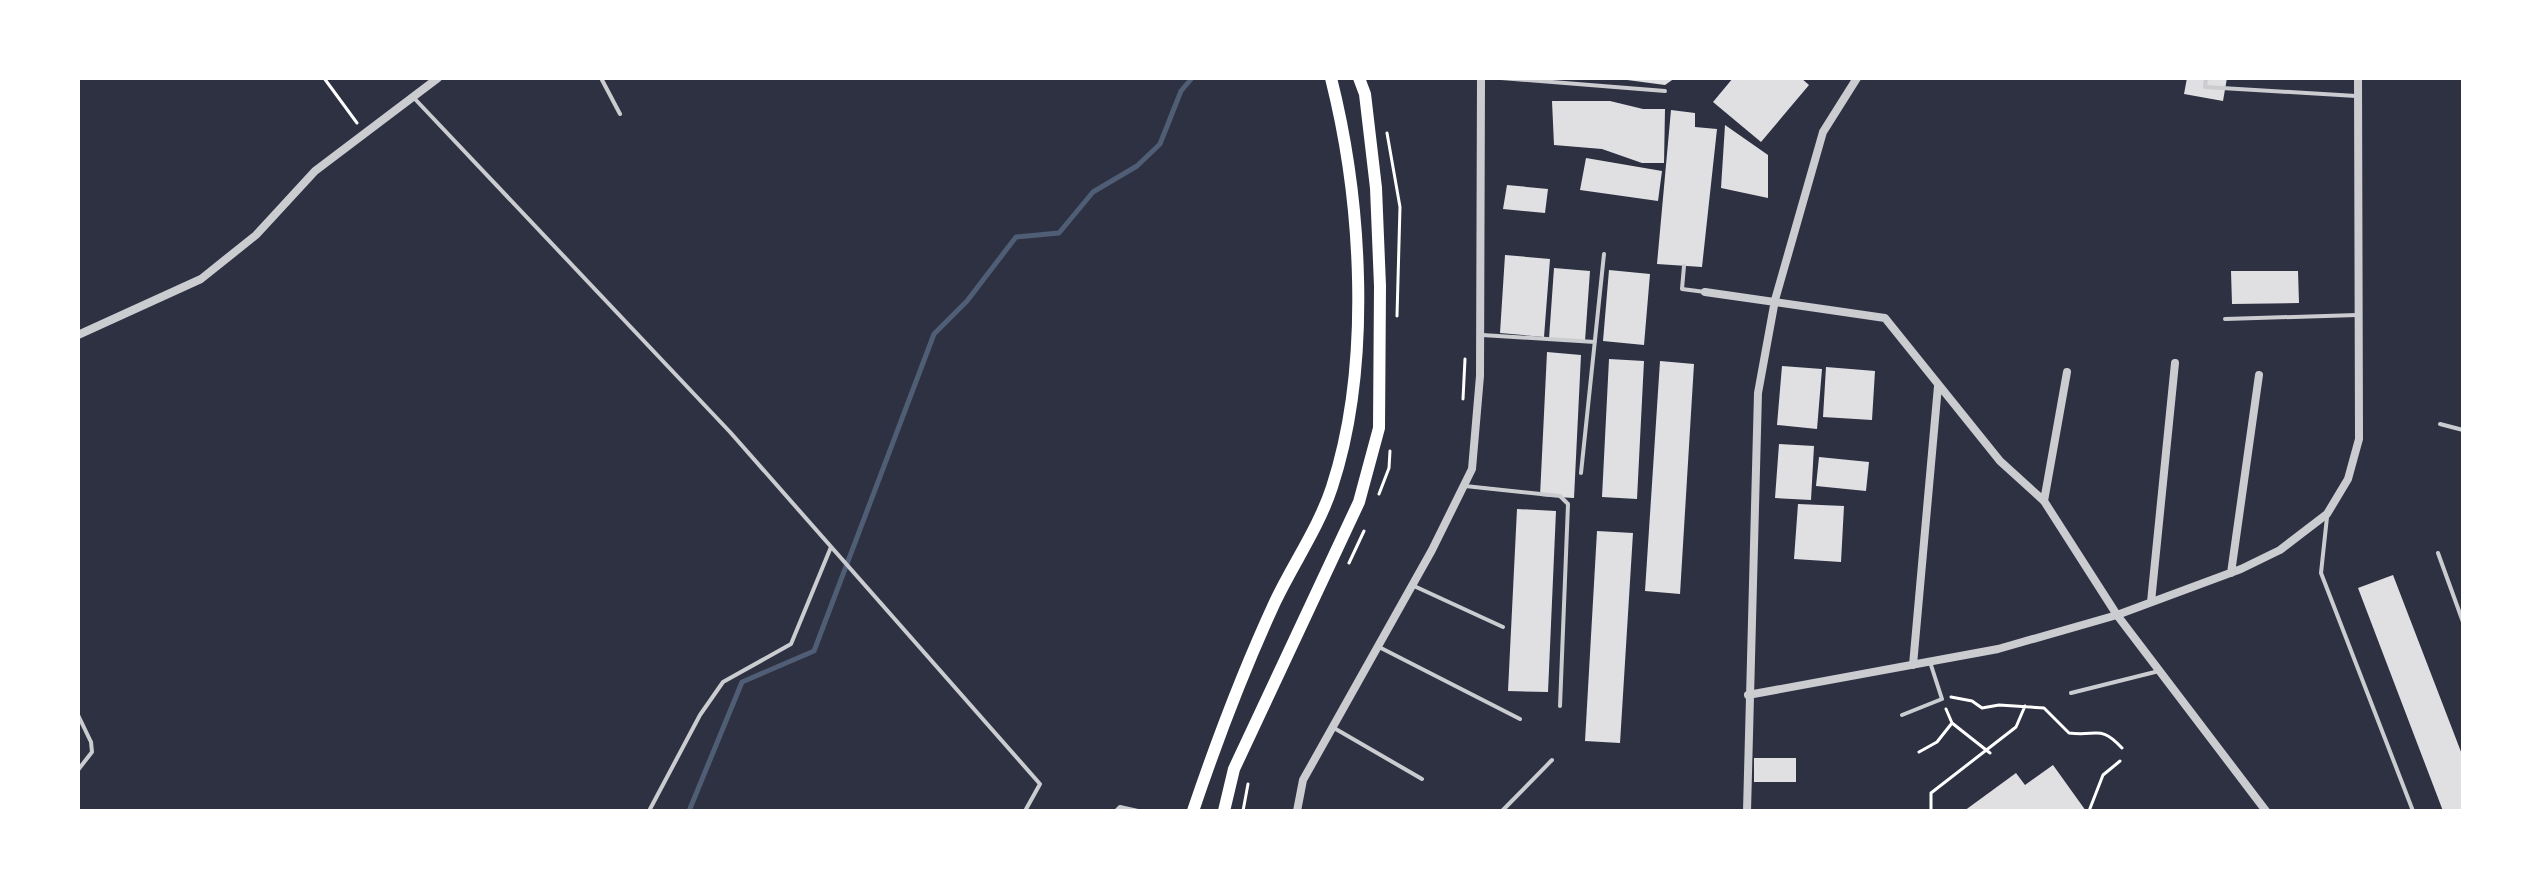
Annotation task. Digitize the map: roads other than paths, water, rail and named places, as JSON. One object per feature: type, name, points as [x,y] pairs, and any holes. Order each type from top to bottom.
[{"type":"main road","points":[[1193,811],[1212,753],[1274,603],[1331,488],[1352,392],[1357,301],[1353,223],[1347,140],[1331,78]]},
{"type":"main road","points":[[1224,811],[1234,769],[1359,502],[1379,428],[1380,286],[1376,188],[1365,94],[1359,78]]},
{"type":"street","points":[[78,335],[201,279],[256,235],[315,171],[438,78]]},
{"type":"street","points":[[1297,811],[1303,780],[1412,585],[1472,469],[1480,335],[1481,78]]},
{"type":"street","points":[[1747,811],[1758,393],[1775,300],[1823,132],[1857,78]]},
{"type":"street","points":[[1748,695],[1998,649],[2117,615],[2231,573],[2280,550],[2327,514],[2348,479],[2359,439],[2358,78]]},
{"type":"street","points":[[1705,292],[1885,318],[2000,461],[2044,501],[2117,615],[2162,670],[2266,811]]},
{"type":"street","points":[[2151,602],[2175,363]]},
{"type":"street","points":[[2044,501],[2067,372]]},
{"type":"street","points":[[2231,573],[2259,375]]},
{"type":"street","points":[[1913,665],[1938,385]]},
{"type":"lane","points":[[601,78],[620,114]]},
{"type":"lane","points":[[1501,78],[1665,91]]},
{"type":"lane","points":[[2206,78],[2205,87],[2358,97]]},
{"type":"lane","points":[[414,98],[730,432],[1040,784],[1025,811]]},
{"type":"lane","points":[[1581,473],[1604,254]]},
{"type":"lane","points":[[1684,266],[1682,289],[1705,292]]},
{"type":"lane","points":[[2225,319],[2357,315]]},
{"type":"lane","points":[[1480,335],[1595,342]]},
{"type":"lane","points":[[2440,424],[2463,430]]},
{"type":"lane","points":[[1464,485],[1560,496],[1568,504],[1560,706]]},
{"type":"lane","points":[[2327,514],[2321,573],[2413,811]]},
{"type":"lane","points":[[649,811],[700,715],[723,682],[791,644],[831,547]]},
{"type":"lane","points":[[2438,553],[2463,622]]},
{"type":"lane","points":[[1412,585],[1503,627]]},
{"type":"lane","points":[[1377,646],[1520,719]]},
{"type":"lane","points":[[1902,715],[1942,699],[1930,662]]},
{"type":"lane","points":[[2071,693],[2162,670]]},
{"type":"lane","points":[[78,715],[92,752],[78,770]]},
{"type":"lane","points":[[1332,727],[1422,779]]},
{"type":"lane","points":[[1502,811],[1552,760]]},
{"type":"lane","points":[[1116,811],[1120,807],[1138,811]]},
{"type":"waterway","points":[[689,811],[742,682],[814,651],[934,334],[967,301],[1016,237],[1059,233],[1093,192],[1137,166],[1160,144],[1181,91],[1192,78]]}]
